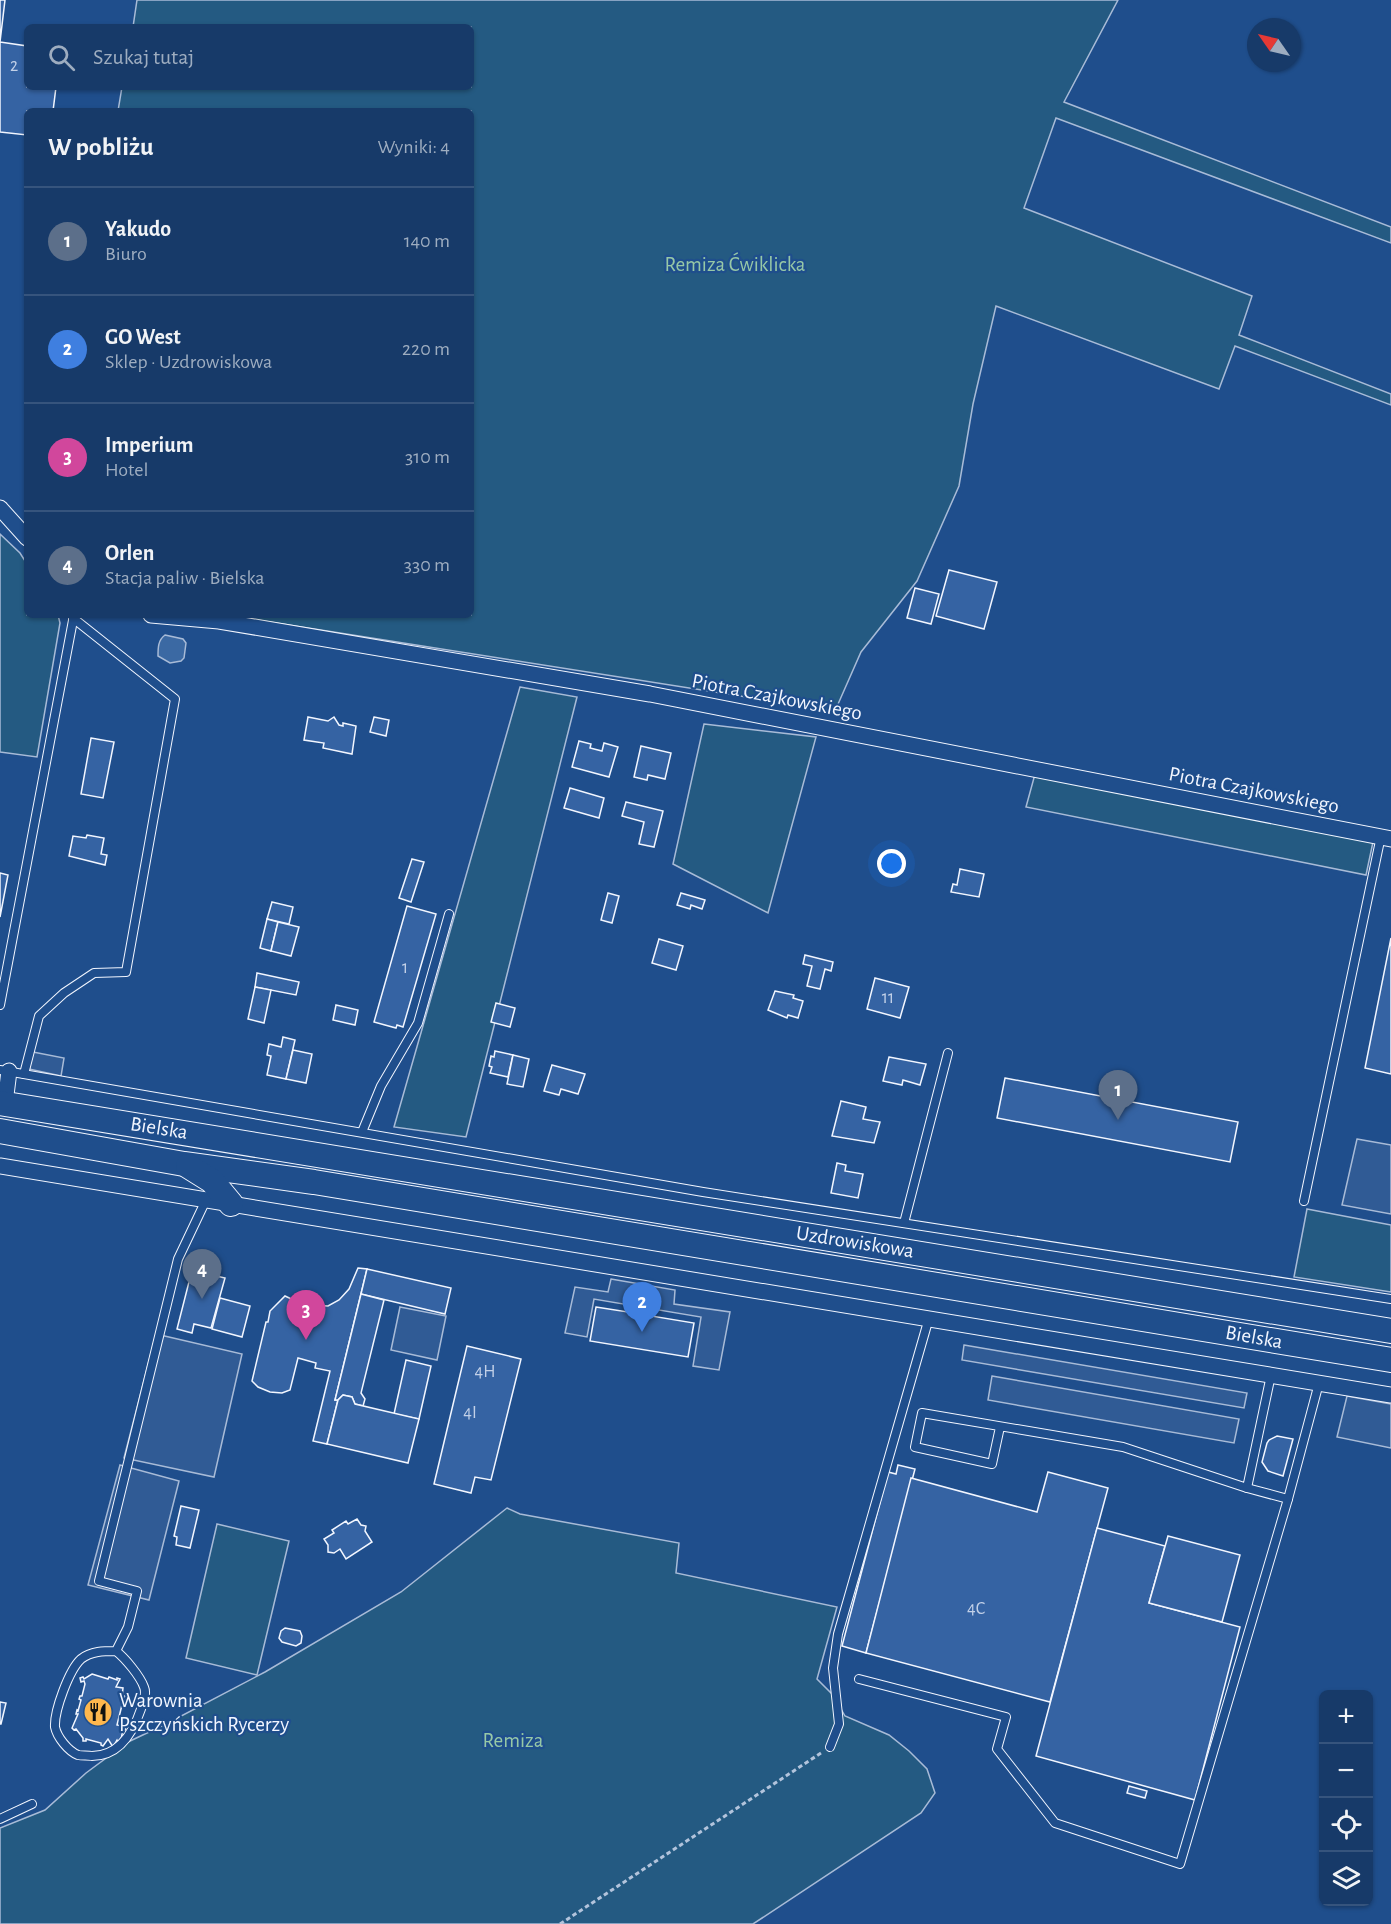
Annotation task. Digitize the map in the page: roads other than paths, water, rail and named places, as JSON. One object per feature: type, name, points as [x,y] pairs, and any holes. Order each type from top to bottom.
[{"type":"main road","name":"Bielska","points":[[2,1103],[318,1154]]},
{"type":"main road","name":"Bielska","points":[[0,1131],[184,1164],[314,1182]]},
{"type":"main road","name":"Uzdrowiskowa","points":[[318,1154],[1391,1331]]},
{"type":"main road","points":[[184,1164],[212,1181],[231,1204]]},
{"type":"main road","name":"Uzdrowiskowa","points":[[314,1182],[1207,1328]]},
{"type":"main road","name":"Bielska","points":[[1207,1328],[1391,1360]]},
{"type":"street","points":[[0,508],[24,535]]},
{"type":"street","name":"Piotra Czajkowskiego","points":[[185,618],[219,621],[638,692],[1386,837]]},
{"type":"street","points":[[2,1103],[11,1072]]},
{"type":"street","points":[[0,1166],[1391,1395]]},
{"type":"lane","points":[[0,1005],[73,618]]},
{"type":"lane","points":[[75,618],[175,699],[126,972],[94,973],[64,993],[39,1016],[11,1072],[703,1191],[1391,1299]]},
{"type":"lane","points":[[1304,1201],[1386,837]]},
{"type":"lane","points":[[362,1131],[381,1086],[418,1023],[448,914]]},
{"type":"lane","points":[[904,1223],[948,1053]]},
{"type":"lane","points":[[116,1651],[128,1627],[137,1590],[99,1581],[178,1259],[206,1200]]},
{"type":"lane","points":[[830,1747],[839,1724],[833,1668],[838,1634],[928,1318]]},
{"type":"lane","points":[[1247,1488],[1272,1375]]},
{"type":"lane","points":[[859,1679],[1006,1717],[997,1749],[1054,1823],[1180,1864],[1288,1499],[1319,1383]]},
{"type":"lane","points":[[1000,1426],[992,1464],[915,1447],[922,1413],[1000,1426],[1123,1448],[1288,1499]]},
{"type":"lane","points":[[99,1651],[116,1651],[124,1657],[144,1687],[145,1696],[137,1719],[128,1736],[115,1750],[103,1756],[79,1755],[69,1749],[60,1739],[55,1727],[62,1692],[71,1672],[82,1658],[99,1651]]},
{"type":"lane","points":[[0,1819],[32,1804]]},
{"type":"place","name":"Yakudo","points":[[1118,1120]]},
{"type":"place","name":"Orlen","points":[[202,1299]]},
{"type":"place","name":"GO West","points":[[642,1332]]},
{"type":"place","name":"Imperium","points":[[306,1340]]},
{"type":"place","name":"Warownia Pszczyńskich Rycerzy","points":[[98,1712]]},
{"type":"park label","name":"Remiza Ćwiklicka","points":[[735,264]]},
{"type":"park label","name":"Remiza","points":[[513,1740]]}]
